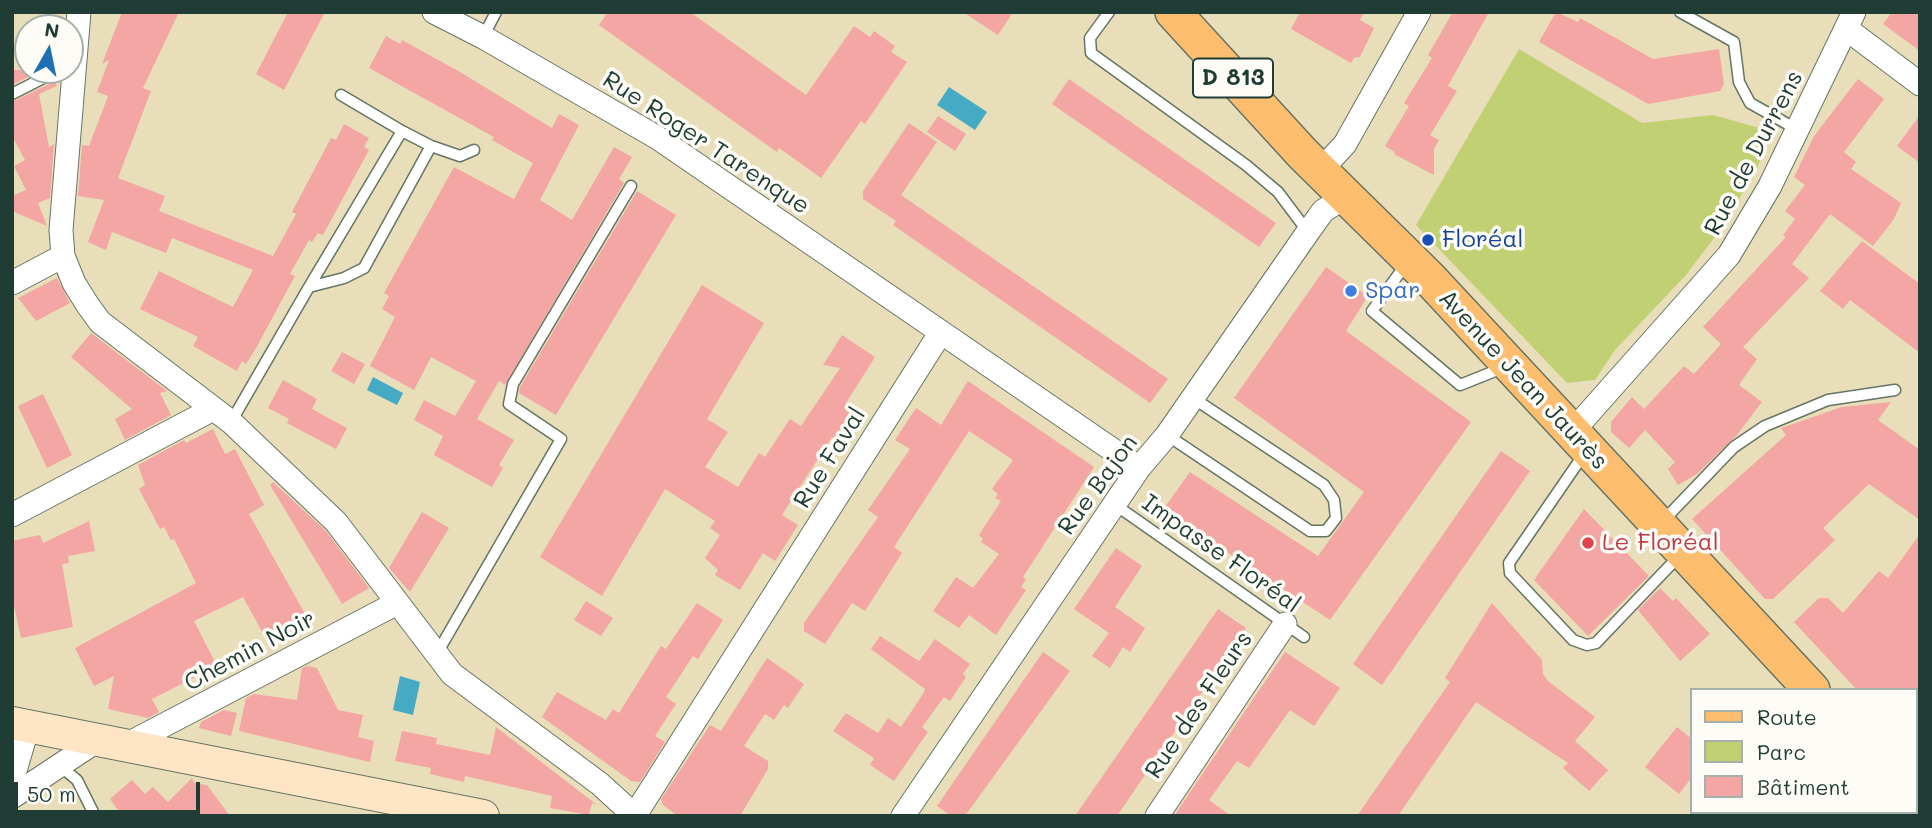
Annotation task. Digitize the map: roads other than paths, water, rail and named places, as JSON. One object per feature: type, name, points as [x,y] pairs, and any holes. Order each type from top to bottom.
[{"type":"main road","name":"Avenue Jean Jaurès","points":[[1183,17],[1321,170],[1410,259],[1810,688]]},
{"type":"street","name":"Rue Roger Tarenque","points":[[434,12],[483,37],[658,138],[941,332]]},
{"type":"street","points":[[1321,170],[1345,144],[1419,12]]},
{"type":"street","points":[[1851,21],[1920,84]]},
{"type":"street","name":"Rue de Durrens","points":[[1580,441],[1729,255],[1798,130],[1851,21]]},
{"type":"street","points":[[67,84],[61,230],[63,256],[74,283],[100,322],[222,416],[337,522],[452,674],[600,784],[635,815]]},
{"type":"street","name":"Rue Bajon","points":[[903,816],[1139,468],[1167,435],[1323,211],[1348,195]]},
{"type":"street","points":[[12,283],[63,256]]},
{"type":"street","points":[[941,332],[1139,468]]},
{"type":"street","name":"Rue Faval","points":[[635,815],[941,332]]},
{"type":"street","points":[[12,515],[222,416]]},
{"type":"street","name":"Chemin Noir","points":[[12,797],[55,770],[397,603]]},
{"type":"street","name":"Rue des Fleurs","points":[[1157,816],[1295,631]]},
{"type":"street","points":[[32,727],[483,816]]},
{"type":"street","points":[[32,727],[55,770]]},
{"type":"street","points":[[12,781],[32,727]]},
{"type":"lane","points":[[483,37],[496,12]]},
{"type":"lane","points":[[1109,12],[1090,38],[1091,53],[1246,165],[1278,192],[1308,232]]},
{"type":"lane","points":[[1680,12],[1734,42],[1739,82],[1750,103],[1798,130]]},
{"type":"lane","points":[[12,94],[31,84]]},
{"type":"lane","points":[[341,94],[431,146],[460,156],[474,150]]},
{"type":"lane","points":[[222,416],[309,287],[402,131]]},
{"type":"lane","points":[[309,287],[344,278],[364,268],[431,146]]},
{"type":"lane","points":[[436,655],[561,439],[509,404],[509,392],[631,187]]},
{"type":"lane","points":[[1410,259],[1372,311],[1460,385],[1510,365]]},
{"type":"lane","points":[[1659,526],[1734,447],[1765,426],[1828,400],[1895,390]]},
{"type":"lane","points":[[1167,435],[1310,531],[1326,531],[1336,518],[1334,500],[1324,485],[1193,398]]},
{"type":"lane","points":[[1580,441],[1509,563],[1510,573],[1573,640],[1587,645],[1596,643],[1683,552]]},
{"type":"lane","name":"Impasse Floréal","points":[[1114,505],[1295,631]]},
{"type":"lane","points":[[55,770],[77,780],[95,816]]},
{"type":"water","points":[[949,87],[987,112],[975,130],[937,105]]},
{"type":"water","points":[[373,377],[403,393],[397,405],[367,390]]},
{"type":"water","points":[[400,676],[420,682],[413,715],[393,710]]},
{"type":"place","name":"Floréal","points":[[1428,240]]},
{"type":"place","name":"Spar","points":[[1351,291]]},
{"type":"place","name":"Le Floréal","points":[[1588,543]]}]
